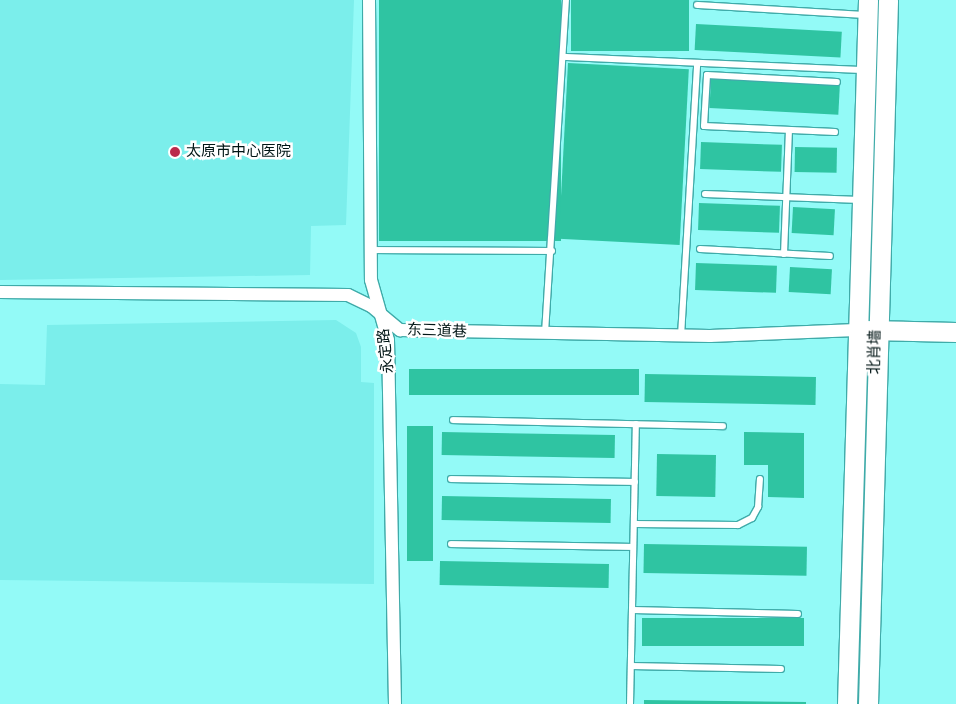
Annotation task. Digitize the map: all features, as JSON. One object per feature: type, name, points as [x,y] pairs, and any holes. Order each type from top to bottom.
[{"type":"street","name":"永定路","points":[[369,0],[372,294],[382,316],[389,352],[395,704]]},
{"type":"street","name":"北肖墙","points":[[868,704],[875,330],[888,0]]},
{"type":"street","points":[[847,704],[856,330],[868,8]]},
{"type":"street","name":"东三道巷","points":[[0,292],[348,295],[382,316],[400,330],[681,336],[856,330]]},
{"type":"street","points":[[856,330],[956,332]]},
{"type":"lane","points":[[545,333],[552,251],[566,0]]},
{"type":"lane","points":[[697,5],[868,8]]},
{"type":"lane","points":[[564,57],[865,70]]},
{"type":"lane","points":[[681,336],[697,64]]},
{"type":"lane","points":[[835,132],[704,126],[707,75],[837,82]]},
{"type":"lane","points":[[784,254],[789,130]]},
{"type":"lane","points":[[705,194],[860,200]]},
{"type":"lane","points":[[700,249],[830,256]]},
{"type":"lane","points":[[371,250],[552,251]]},
{"type":"lane","points":[[453,420],[723,426]]},
{"type":"lane","points":[[630,704],[636,424]]},
{"type":"lane","points":[[451,479],[636,482]]},
{"type":"lane","points":[[634,524],[738,525],[752,518],[758,507],[760,479]]},
{"type":"lane","points":[[451,544],[633,548]]},
{"type":"lane","points":[[632,610],[798,614]]},
{"type":"lane","points":[[631,666],[781,669]]},
{"type":"shaded area","name":"太原市中心医院","points":[[0,0],[354,0],[346,225],[311,226],[310,275],[0,280]]},
{"type":"shaded area","points":[[336,320],[356,333],[361,347],[361,382],[374,383],[374,584],[0,580],[0,384],[45,385],[47,325]]},
{"type":"building","points":[[379,0],[561,0],[561,241],[379,241]]},
{"type":"building","points":[[571,0],[689,0],[689,51],[571,51]]},
{"type":"building","points":[[696,24],[842,32],[840,58],[695,50]]},
{"type":"building","points":[[568,63],[689,69],[680,245],[559,239]]},
{"type":"building","points":[[711,79],[840,86],[838,115],[709,108]]},
{"type":"building","points":[[701,142],[782,145],[781,172],[700,169]]},
{"type":"building","points":[[795,147],[837,148],[837,173],[795,172]]},
{"type":"building","points":[[699,203],[780,206],[779,233],[698,230]]},
{"type":"building","points":[[793,207],[835,209],[834,235],[792,233]]},
{"type":"building","points":[[696,263],[777,266],[776,293],[695,290]]},
{"type":"building","points":[[790,267],[832,269],[831,294],[789,292]]},
{"type":"building","points":[[409,369],[639,369],[639,395],[409,395]]},
{"type":"building","points":[[645,374],[816,377],[815,405],[645,402]]},
{"type":"building","points":[[407,426],[433,426],[433,561],[407,561]]},
{"type":"building","points":[[442,432],[615,435],[615,458],[442,455]]},
{"type":"building","points":[[744,432],[804,433],[804,498],[768,497],[768,465],[744,465]]},
{"type":"building","points":[[657,454],[716,455],[715,497],[656,496]]},
{"type":"building","points":[[442,496],[611,499],[611,523],[442,520]]},
{"type":"building","points":[[644,544],[807,547],[806,576],[643,573]]},
{"type":"building","points":[[440,561],[609,564],[609,588],[440,585]]},
{"type":"building","points":[[642,618],[804,618],[804,646],[642,646]]},
{"type":"building","points":[[644,700],[806,702],[806,704],[644,704]]},
{"type":"place","name":"太原市中心医院","points":[[175,152]]}]
